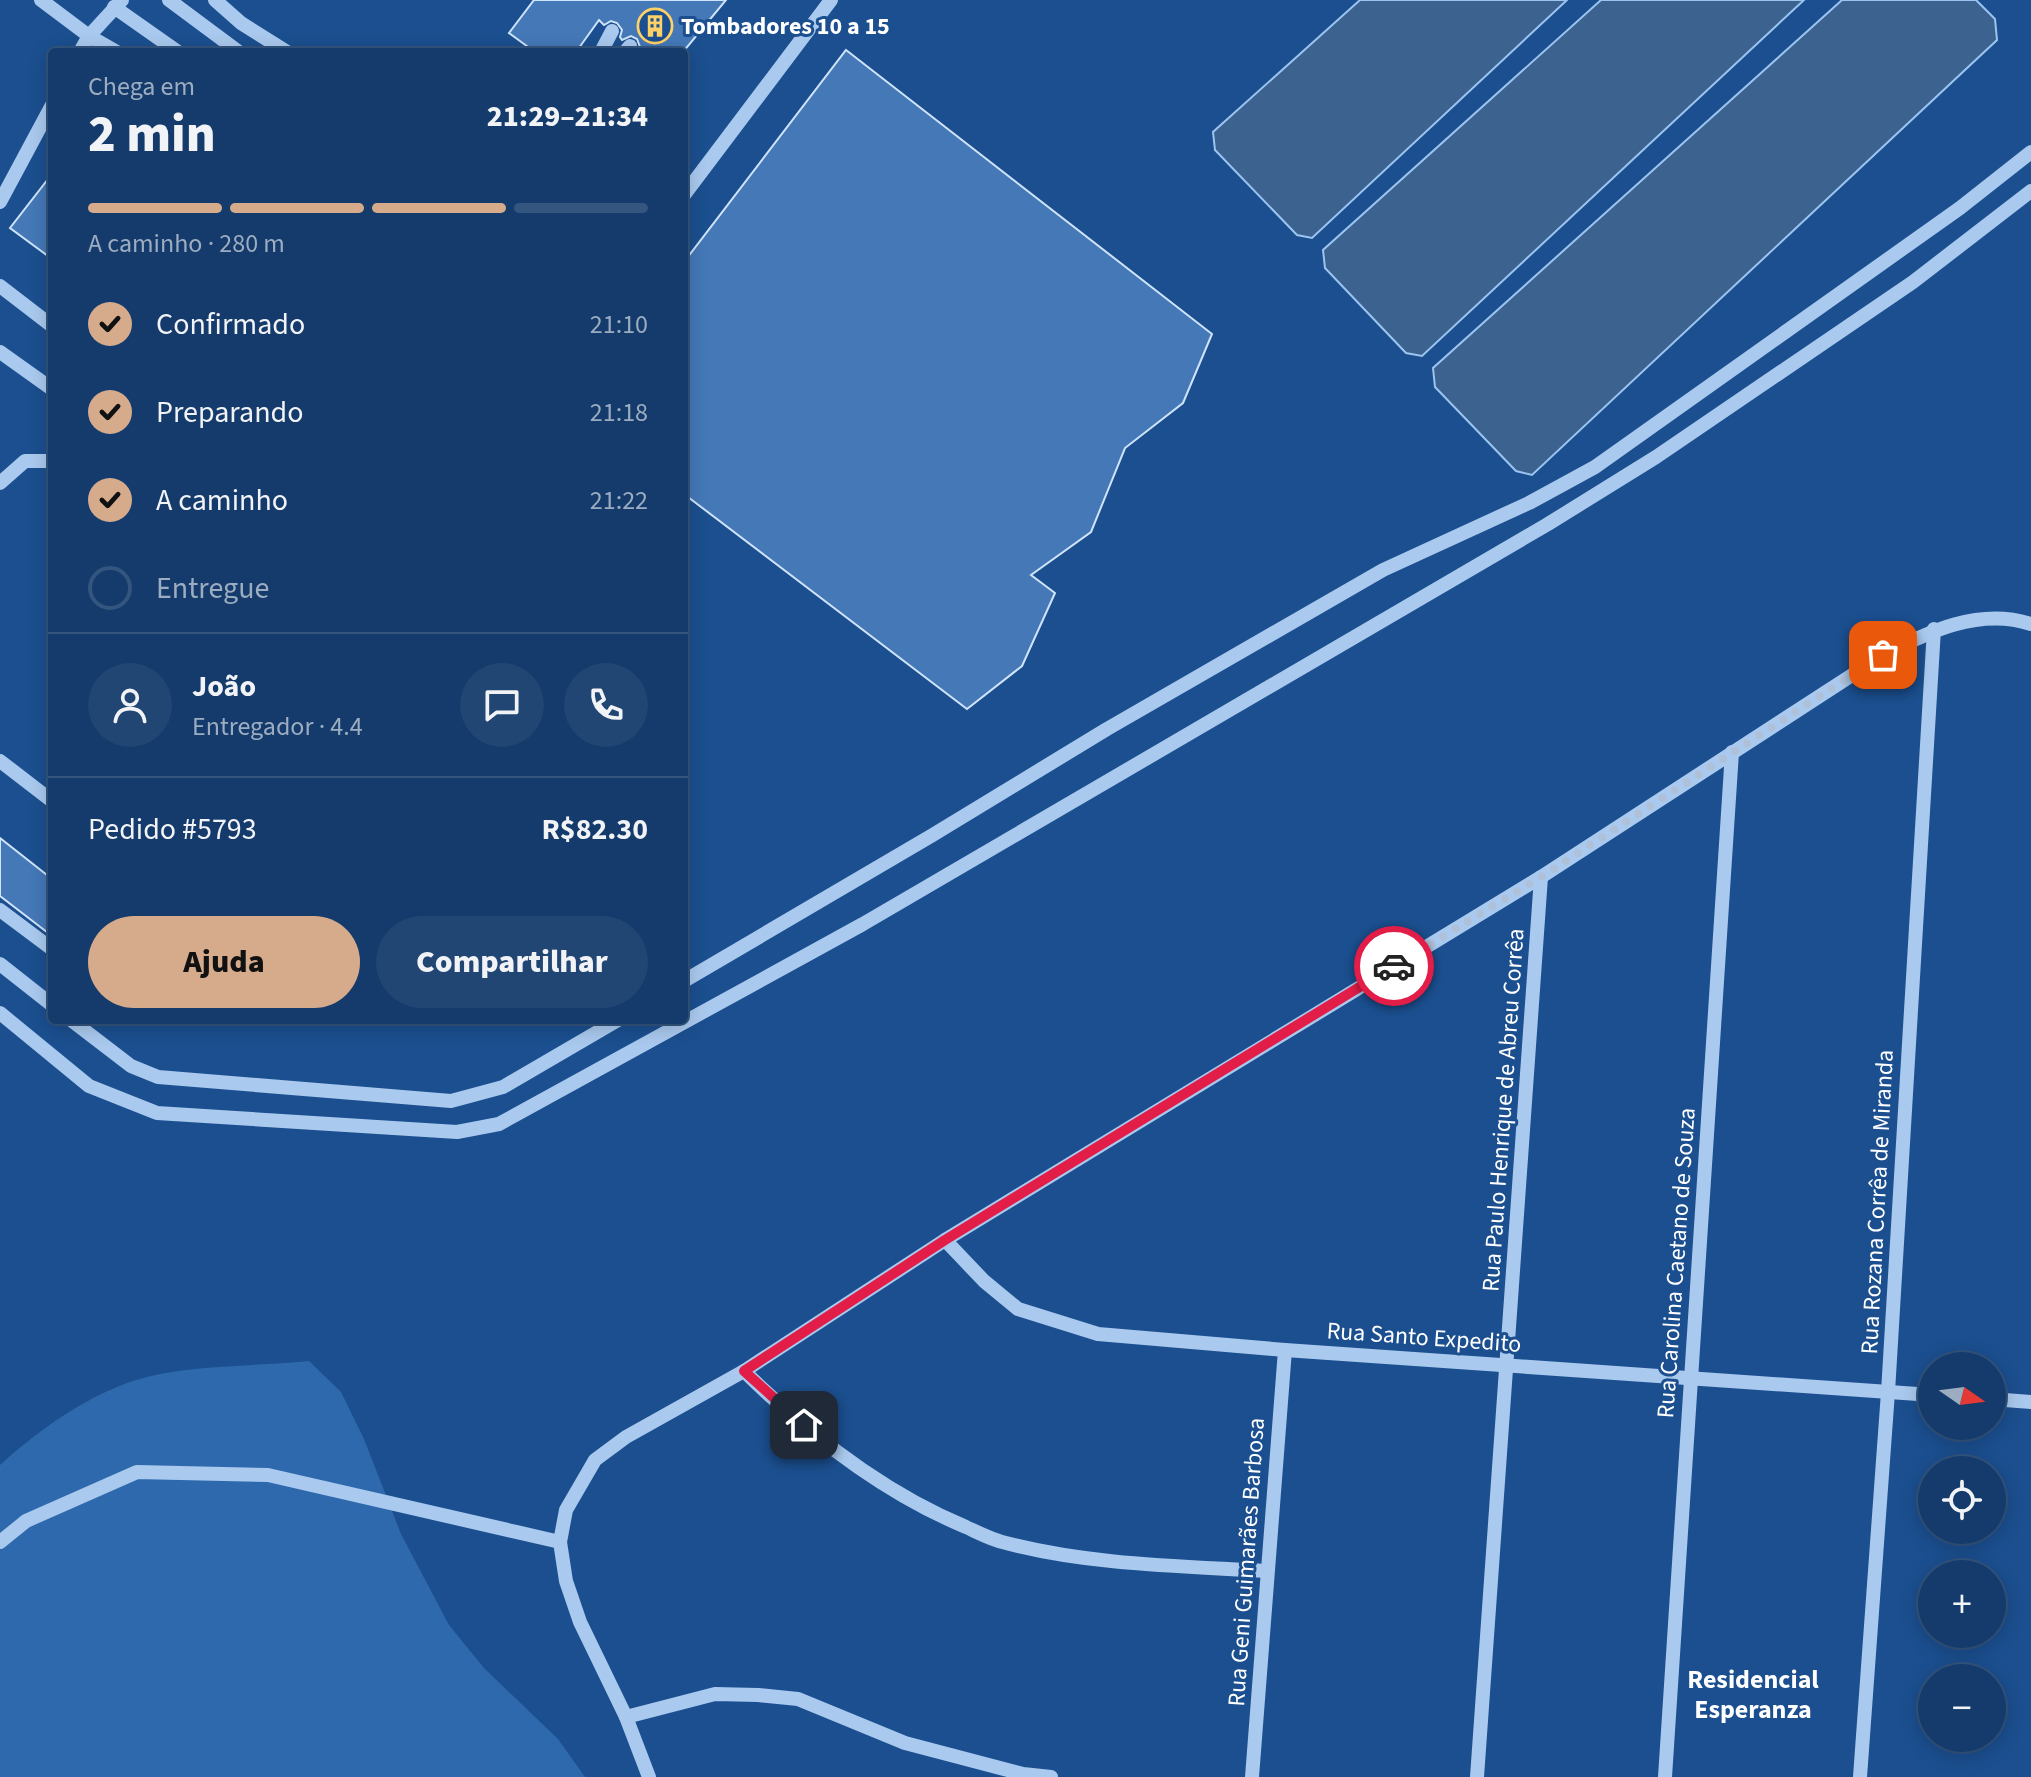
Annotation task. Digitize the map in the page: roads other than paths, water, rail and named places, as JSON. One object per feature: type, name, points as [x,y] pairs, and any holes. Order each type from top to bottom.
[{"type":"street","points":[[41,0],[110,48]]},
{"type":"street","points":[[169,0],[234,48]]},
{"type":"street","points":[[215,0],[241,23],[281,48]]},
{"type":"street","points":[[688,190],[831,0]]},
{"type":"street","points":[[82,48],[118,3],[173,48]]},
{"type":"street","points":[[603,48],[612,31]]},
{"type":"street","points":[[0,202],[48,112]]},
{"type":"street","points":[[688,979],[918,845],[1107,729],[1358,584],[1529,503],[1595,467],[1960,208],[2031,152]]},
{"type":"street","points":[[688,1020],[863,924],[1548,524],[1656,457],[1913,282],[2031,191]]},
{"type":"street","points":[[0,286],[48,323]]},
{"type":"street","points":[[0,352],[48,386]]},
{"type":"street","points":[[0,483],[25,461],[48,461]]},
{"type":"street","points":[[649,1777],[626,1717],[580,1622],[566,1581],[560,1542],[566,1510],[595,1460],[626,1437],[744,1371],[945,1240],[1541,877],[1883,655],[1934,629],[1989,617],[2031,624]]},
{"type":"street","name":"Rua Rozana Corrêa de Miranda","points":[[1860,1777],[1888,1392],[1934,629]]},
{"type":"street","name":"Rua Carolina Caetano de Souza","points":[[1665,1777],[1732,752]]},
{"type":"street","points":[[0,761],[48,798]]},
{"type":"street","name":"Rua Paulo Henrique de Abreu Corrêa","points":[[1477,1777],[1541,877]]},
{"type":"street","points":[[0,910],[48,946]]},
{"type":"street","points":[[0,964],[48,1002]]},
{"type":"street","points":[[0,1013],[89,1086],[157,1113],[457,1132],[499,1124],[681,1024]]},
{"type":"street","points":[[76,1024],[131,1066],[158,1077],[451,1101],[503,1087],[611,1024]]},
{"type":"street","name":"Rua Santo Expedito","points":[[945,1240],[984,1281],[1018,1309],[1098,1334],[1918,1394]]},
{"type":"street","name":"Rua Geni Guimarães Barbosa","points":[[1252,1777],[1285,1350]]},
{"type":"street","points":[[744,1371],[870,1478],[928,1511],[1004,1543],[1103,1561],[1266,1571]]},
{"type":"street","points":[[2006,1400],[2031,1402]]},
{"type":"street","points":[[0,1542],[26,1521],[137,1472],[268,1475],[560,1542]]},
{"type":"street","points":[[626,1717],[715,1694],[798,1699],[905,1743],[1023,1774],[1051,1777]]},
{"type":"place","name":"Tombadores 10 a 15","points":[[655,26]]},
{"type":"district","name":"Residencial Esperanza","points":[[1753,1694]]}]
